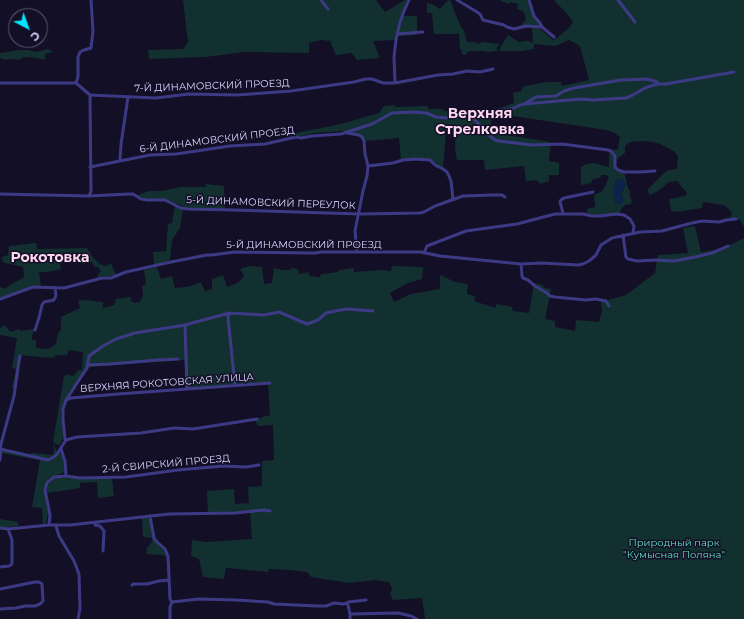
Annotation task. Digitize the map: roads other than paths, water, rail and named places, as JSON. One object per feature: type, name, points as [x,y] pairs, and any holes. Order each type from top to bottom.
[{"type":"street","points":[[76,83],[78,77],[78,56],[80,52],[91,48],[93,31],[91,0]]},
{"type":"street","points":[[321,0],[328,9]]},
{"type":"street","points":[[395,83],[394,57],[397,34],[409,0]]},
{"type":"street","points":[[457,0],[480,14],[483,20],[514,29],[526,26],[542,27]]},
{"type":"street","points":[[530,0],[534,16],[542,27],[554,37]]},
{"type":"street","points":[[618,0],[635,22]]},
{"type":"street","points":[[397,34],[423,32]]},
{"type":"street","name":"7-Й ДИНАМОВСКИЙ ПРОЕЗД","points":[[90,95],[156,98],[189,94],[237,95],[272,93],[366,79],[395,83],[467,71],[480,72],[493,68]]},
{"type":"street","points":[[524,104],[581,99],[593,100],[626,98],[656,84],[666,84],[734,72]]},
{"type":"street","points":[[524,104],[536,97],[556,96],[564,91],[574,88],[621,80],[647,79],[654,80],[657,82],[656,84]]},
{"type":"street","points":[[0,83],[76,83],[90,95],[91,191],[89,196],[0,194]]},
{"type":"street","points":[[120,160],[128,97]]},
{"type":"street","name":"6-Й ДИНАМОВСКИЙ ПРОЕЗД","points":[[90,167],[150,155],[176,154],[230,146],[265,144],[296,137],[301,138],[341,134],[372,124],[392,113],[426,113],[436,117],[446,118],[469,112],[492,112],[512,109],[524,104]]},
{"type":"street","points":[[469,112],[470,115],[495,140],[532,145],[562,144],[608,150],[615,156],[615,167],[618,170],[624,172],[655,171]]},
{"type":"street","points":[[347,132],[362,137],[368,166],[368,176],[363,190],[355,231],[357,252]]},
{"type":"street","points":[[368,166],[416,159],[430,160],[435,165],[443,169],[449,176],[453,199]]},
{"type":"street","points":[[563,213],[560,202],[561,200],[564,198],[593,192]]},
{"type":"street","name":"5-Й ДИНАМОВСКИЙ ПЕРЕУЛОК","points":[[89,196],[133,194],[141,199],[165,200],[181,208],[188,209],[359,214],[420,213],[434,206],[464,196],[502,195],[505,197]]},
{"type":"street","points":[[424,253],[428,246],[466,231],[517,224],[563,213],[592,216],[616,214],[624,215],[630,219],[634,226],[633,233]]},
{"type":"street","name":"5-Й ДИНАМОВСКИЙ ПРОЕЗД","points":[[0,299],[33,287],[64,288],[171,262],[207,255],[246,252],[310,252],[315,254],[320,252],[424,253],[522,264],[583,264],[594,256],[601,245],[612,238],[633,233],[662,231],[702,221],[719,222],[736,219]]},
{"type":"street","points":[[623,235],[626,257],[637,261],[674,261],[712,253],[728,246]]},
{"type":"street","points":[[522,264],[523,278],[550,296],[586,300],[596,299],[606,301],[610,306]]},
{"type":"street","points":[[35,330],[42,305],[44,302],[54,300],[56,295],[55,288]]},
{"type":"street","points":[[66,440],[63,426],[63,409],[66,400],[87,368],[89,356],[116,339],[135,333],[185,325],[229,313],[264,315],[279,312],[307,324],[318,320],[326,313],[346,309],[373,311]]},
{"type":"street","points":[[229,313],[228,318],[235,385]]},
{"type":"street","points":[[185,325],[187,389]]},
{"type":"street","points":[[0,460],[0,449],[14,396],[20,356]]},
{"type":"street","points":[[87,365],[178,359]]},
{"type":"street","name":"ВЕРХНЯЯ РОКОТОВСКАЯ УЛИЦА","points":[[66,400],[71,398],[110,394],[270,383]]},
{"type":"street","points":[[0,449],[48,460],[54,457],[66,440],[77,437],[141,433],[174,428],[198,428],[257,419]]},
{"type":"street","points":[[60,449],[65,461],[66,476]]},
{"type":"street","name":"2-Й СВИРСКИЙ ПРОЕЗД","points":[[49,526],[50,515],[46,496],[46,487],[47,483],[54,477],[126,477],[178,470],[223,466],[246,467],[259,465]]},
{"type":"street","points":[[0,528],[8,529],[95,523],[169,514],[235,513],[264,510],[270,512]]},
{"type":"street","points":[[150,516],[154,538],[165,549],[168,556],[170,599],[172,602],[170,619]]},
{"type":"street","points":[[95,523],[95,525],[100,526],[104,531],[103,551]]},
{"type":"street","points":[[56,526],[59,536],[74,561],[79,574],[80,608],[78,619]]},
{"type":"street","points":[[0,567],[9,566],[12,563],[12,540],[8,529]]},
{"type":"street","points":[[132,585],[169,580]]},
{"type":"street","points":[[0,589],[39,582],[42,584],[43,601],[35,606],[0,609]]},
{"type":"street","points":[[172,602],[199,599],[326,606],[366,600]]},
{"type":"street","points":[[347,603],[350,619]]},
{"type":"street","points":[[350,614],[398,613],[417,619]]},
{"type":"water","points":[[617,179],[621,179],[626,184],[621,194],[624,200],[620,204],[615,203],[613,194],[613,189]]},
{"type":"district","name":"Верхняя Стрелковка","points":[[480,122]]},
{"type":"district","name":"Рокотовка","points":[[50,258]]},
{"type":"park label","name":"Природный парк \"Кумысная Поляна\"","points":[[674,548]]}]
